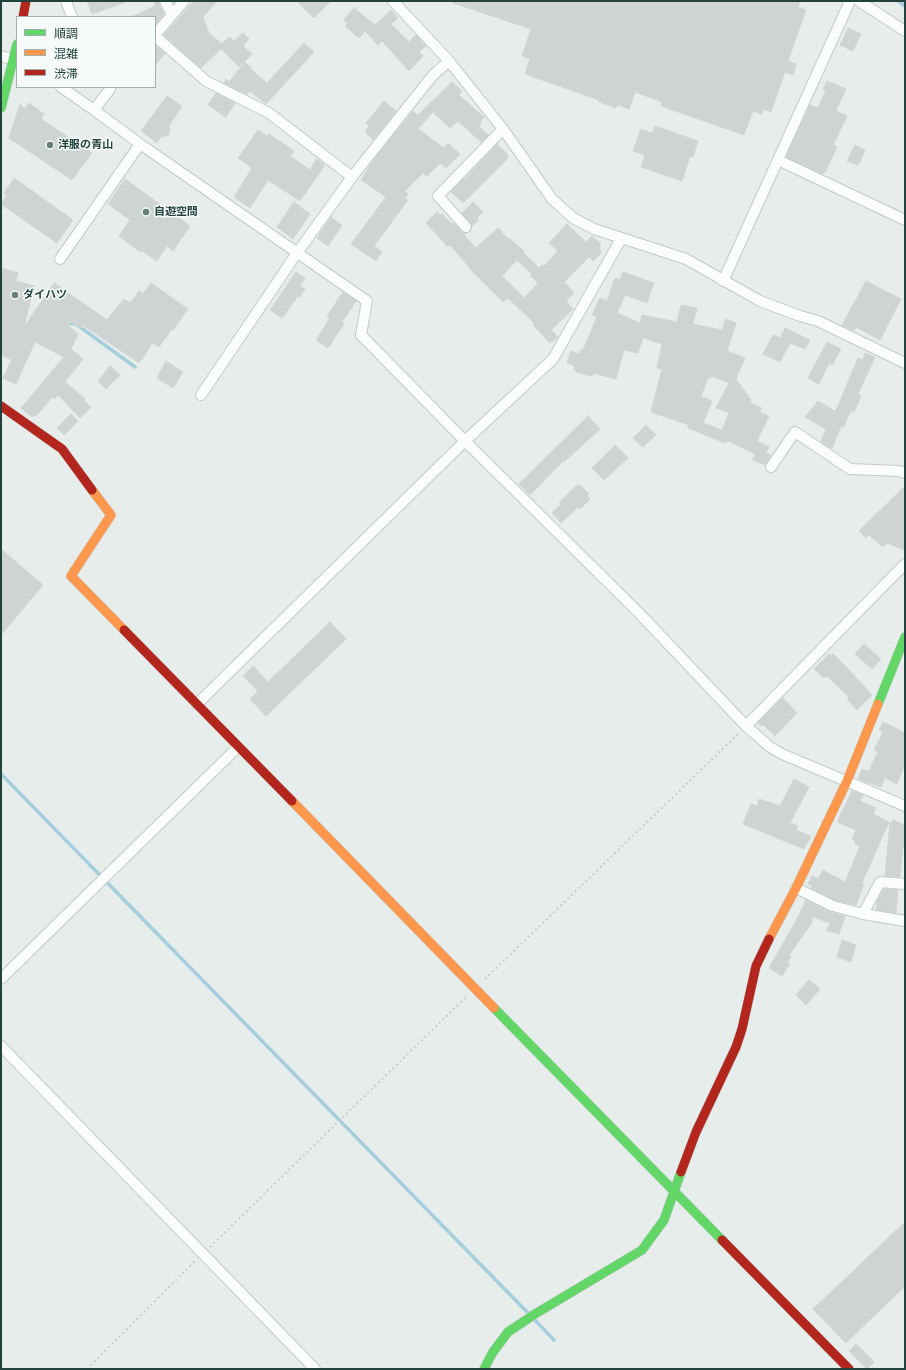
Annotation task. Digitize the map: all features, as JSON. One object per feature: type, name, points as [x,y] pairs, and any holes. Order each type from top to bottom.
[{"type":"street","points":[[23,16],[26,1]]},
{"type":"street","points":[[66,1],[72,16]]},
{"type":"street","points":[[165,1],[172,15]]},
{"type":"street","points":[[156,34],[184,1]]},
{"type":"street","points":[[393,1],[449,61],[503,129],[552,199],[573,218],[594,229],[621,239],[686,259],[760,301],[800,316],[818,320],[905,363]]},
{"type":"street","points":[[723,281],[850,1]]},
{"type":"street","points":[[859,1],[905,31]]},
{"type":"street","points":[[156,36],[206,81],[269,113],[352,177]]},
{"type":"street","points":[[1,56],[15,61],[1,108]]},
{"type":"street","points":[[201,395],[352,177],[433,75],[449,61]]},
{"type":"street","points":[[62,88],[140,144],[367,301],[361,335],[465,441],[638,612],[746,726],[770,747],[782,754],[905,806]]},
{"type":"street","points":[[94,110],[110,88]]},
{"type":"street","points":[[466,227],[438,196],[503,129]]},
{"type":"street","points":[[60,259],[140,144]]},
{"type":"street","points":[[778,160],[905,220]]},
{"type":"street","points":[[197,704],[465,441],[553,359],[621,239]]},
{"type":"street","points":[[1,406],[62,449],[112,515],[71,576],[197,704],[237,748],[476,988],[849,1369]]},
{"type":"street","points":[[771,467],[795,432],[850,470],[899,471],[905,473]]},
{"type":"street","points":[[746,726],[905,564]]},
{"type":"street","points":[[484,1369],[493,1352],[508,1332],[535,1314],[642,1250],[664,1220],[696,1132],[736,1047],[742,1029],[756,966],[796,888],[847,782],[905,637]]},
{"type":"street","points":[[1,979],[237,748]]},
{"type":"street","points":[[863,914],[880,882],[905,884]]},
{"type":"street","points":[[796,888],[833,906],[863,914],[905,921]]},
{"type":"street","points":[[1,1046],[315,1369]]},
{"type":"path","points":[[87,1369],[202,1254],[746,726]]},
{"type":"building","points":[[87,1],[126,1],[126,2],[92,14]]},
{"type":"building","points":[[155,1],[158,1],[164,14],[156,24],[156,16],[133,16],[155,6]]},
{"type":"building","points":[[194,1],[217,1],[203,17],[209,33],[222,44],[229,37],[234,41],[243,33],[249,39],[243,46],[252,54],[239,67],[221,49],[201,68],[164,35]]},
{"type":"building","points":[[297,1],[331,1],[314,18]]},
{"type":"building","points":[[453,1],[800,1],[798,7],[806,10],[788,61],[796,64],[793,75],[785,72],[771,112],[763,109],[762,114],[753,111],[744,135],[661,106],[662,102],[635,92],[629,109],[617,105],[616,108],[599,102],[599,100],[525,74],[530,59],[522,56],[531,29],[453,3]]},
{"type":"building","points":[[354,8],[375,25],[391,10],[398,18],[391,24],[409,42],[416,35],[426,46],[419,52],[423,56],[409,71],[382,41],[378,45],[365,31],[359,38],[345,26],[348,23],[344,20]]},
{"type":"building","points":[[848,28],[861,34],[853,51],[840,45]]},
{"type":"building","points":[[304,43],[314,52],[266,104],[250,91],[247,95],[224,83],[226,79],[229,82],[245,62],[267,83]]},
{"type":"building","points":[[156,46],[165,53],[156,65]]},
{"type":"building","points":[[827,81],[846,89],[836,111],[847,116],[833,145],[837,147],[825,172],[822,174],[786,157],[810,105],[818,108],[826,90],[823,89]]},
{"type":"building","points":[[452,82],[462,91],[459,95],[484,117],[479,126],[488,135],[481,142],[458,121],[450,128],[433,112],[418,129],[444,148],[448,143],[460,154],[446,168],[440,163],[427,176],[423,173],[405,191],[408,194],[405,198],[408,200],[374,246],[382,252],[376,261],[351,244],[386,197],[361,180],[372,162],[413,111],[418,115]]},
{"type":"building","points":[[216,93],[235,103],[226,117],[208,105]]},
{"type":"building","points":[[167,96],[182,106],[169,126],[169,135],[161,137],[157,143],[141,131]]},
{"type":"building","points":[[384,101],[396,111],[373,140],[365,132],[369,126],[366,123]]},
{"type":"building","name":"洋服の青山","points":[[29,103],[44,114],[41,119],[92,153],[72,180],[9,138],[20,104],[25,109]]},
{"type":"building","points":[[655,126],[698,141],[693,157],[690,156],[682,181],[641,167],[645,155],[633,151],[641,129],[652,133]]},
{"type":"building","points":[[258,130],[267,136],[269,134],[294,151],[290,156],[310,170],[317,159],[325,165],[300,201],[268,180],[250,208],[234,197],[252,168],[238,158]]},
{"type":"building","points":[[497,144],[508,155],[508,158],[463,203],[451,192]]},
{"type":"building","points":[[855,145],[865,150],[859,164],[858,163],[857,165],[847,161]]},
{"type":"building","points":[[14,178],[73,220],[57,243],[1,204],[7,195],[4,193]]},
{"type":"building","name":"自遊空間","points":[[125,179],[190,226],[173,251],[167,246],[157,261],[141,250],[140,252],[119,236],[130,220],[108,204]]},
{"type":"building","points":[[294,202],[310,214],[293,239],[277,227]]},
{"type":"building","points":[[473,202],[483,212],[477,218],[479,220],[472,226],[462,213]]},
{"type":"building","points":[[437,212],[440,215],[442,214],[452,224],[453,223],[461,231],[466,233],[464,235],[476,248],[498,228],[508,239],[509,238],[524,251],[523,252],[539,268],[542,265],[544,266],[558,251],[549,243],[567,224],[586,242],[592,236],[601,244],[599,245],[601,246],[599,248],[601,253],[593,261],[589,257],[564,282],[574,293],[566,301],[573,309],[551,330],[558,337],[550,343],[533,325],[534,323],[508,298],[503,302],[474,273],[450,245],[448,247],[426,223]],"holes":[[[517,260],[532,274],[531,276],[538,283],[524,298],[502,276]]]},
{"type":"building","points":[[331,217],[342,225],[328,246],[317,238]]},
{"type":"building","points":[[1,268],[18,273],[16,281],[34,286],[24,327],[54,283],[107,320],[124,299],[130,303],[139,291],[143,294],[151,283],[188,309],[159,347],[152,343],[139,363],[83,325],[81,328],[71,322],[68,325],[78,334],[71,349],[83,359],[65,382],[85,399],[84,400],[91,407],[80,418],[58,395],[54,399],[52,397],[39,413],[35,416],[33,415],[32,417],[21,408],[64,357],[35,342],[16,384],[3,378],[12,360],[1,355]]},
{"type":"building","points":[[296,272],[305,278],[300,286],[305,289],[282,318],[270,310]]},
{"type":"building","points":[[623,272],[654,283],[647,303],[625,295],[617,313],[640,323],[642,315],[677,322],[681,305],[697,308],[693,324],[722,330],[726,319],[736,323],[727,351],[745,358],[736,379],[751,400],[750,403],[762,408],[760,412],[769,416],[757,441],[769,447],[766,453],[771,455],[765,465],[752,460],[755,454],[729,441],[725,443],[688,428],[689,425],[651,412],[662,369],[657,368],[662,344],[643,338],[638,353],[624,350],[616,379],[593,373],[592,376],[590,376],[576,372],[576,370],[574,370],[575,366],[567,363],[571,351],[580,354],[581,349],[583,350],[597,317],[592,315],[600,298],[607,301],[615,278],[620,280]],"holes":[[[711,376],[729,383],[716,408],[729,413],[722,430],[703,423],[712,401],[701,396],[708,378],[710,379]]]},
{"type":"building","points":[[866,281],[901,299],[880,340],[856,327],[854,331],[842,325]]},
{"type":"building","points":[[343,292],[356,301],[342,322],[344,324],[328,348],[316,340],[330,318],[327,316]]},
{"type":"building","points":[[785,328],[810,340],[805,349],[790,343],[780,362],[763,354],[773,335],[780,338]]},
{"type":"building","points":[[827,342],[841,349],[832,365],[829,363],[819,384],[808,378]]},
{"type":"building","points":[[865,353],[875,357],[858,394],[861,396],[854,412],[851,410],[843,428],[841,426],[832,448],[821,441],[826,429],[805,417],[818,401],[835,411],[858,358],[863,360]]},
{"type":"building","points":[[166,361],[183,372],[173,388],[157,378]]},
{"type":"building","points":[[110,366],[120,375],[106,389],[98,381]]},
{"type":"building","points":[[71,414],[78,421],[64,435],[57,428]]},
{"type":"building","points":[[588,416],[600,429],[564,462],[563,461],[530,495],[519,484]]},
{"type":"building","points":[[646,425],[656,435],[643,447],[633,438]]},
{"type":"building","points":[[615,445],[628,458],[604,480],[592,468]]},
{"type":"building","points":[[577,485],[578,487],[580,485],[589,494],[587,496],[590,499],[580,509],[578,507],[561,523],[552,513],[561,504],[559,503]]},
{"type":"building","points":[[905,486],[905,550],[887,543],[883,547],[869,535],[866,538],[859,531]]},
{"type":"building","points":[[1,549],[43,585],[1,635]]},
{"type":"building","points":[[330,622],[346,639],[266,716],[250,699],[258,691],[243,676],[253,666],[268,682]]},
{"type":"building","points":[[864,644],[881,659],[872,669],[855,654]]},
{"type":"building","points":[[829,654],[831,656],[833,654],[872,695],[857,710],[847,699],[849,697],[827,676],[824,678],[814,669]]},
{"type":"building","points":[[783,698],[797,713],[775,736],[764,725],[762,726],[758,723]]},
{"type":"building","points":[[883,722],[905,733],[905,764],[897,784],[885,778],[881,787],[858,779],[862,769],[869,771],[878,752],[874,750],[883,732],[879,730]]},
{"type":"building","points":[[794,779],[809,787],[790,823],[798,826],[796,830],[811,836],[804,849],[743,824],[751,804],[757,806],[759,799],[780,806]]},
{"type":"building","points":[[852,791],[863,795],[860,801],[876,808],[873,813],[889,822],[862,883],[864,884],[856,905],[835,900],[811,888],[812,886],[808,884],[812,876],[818,879],[823,870],[845,882],[860,846],[854,843],[855,840],[852,839],[856,830],[837,822]]},
{"type":"building","points":[[893,820],[905,825],[905,847],[903,846],[900,877],[885,876],[890,822],[892,823]]},
{"type":"building","points":[[884,889],[898,890],[896,913],[876,910],[877,901]]},
{"type":"building","points":[[806,900],[830,912],[845,916],[839,934],[827,931],[830,923],[813,917],[811,924],[789,955],[791,956],[787,963],[790,964],[782,976],[769,968]]},
{"type":"building","points":[[842,940],[856,945],[851,962],[837,957]]},
{"type":"building","points":[[809,980],[820,989],[806,1005],[796,995]]},
{"type":"building","points":[[905,1222],[905,1286],[846,1343],[813,1309]]},
{"type":"building","points":[[856,1344],[874,1362],[867,1369],[849,1351]]},
{"type":"waterway","points":[[898,1],[905,6]]},
{"type":"waterway","points":[[67,323],[76,324],[135,367]]},
{"type":"waterway","points":[[1,774],[528,1313]]},
{"type":"waterway","points":[[534,1319],[554,1340]]},
{"type":"traffic: fast","points":[[1,108],[16,48]]},
{"type":"traffic: fast","points":[[878,704],[905,637]]},
{"type":"traffic: fast","points":[[494,1008],[722,1240]]},
{"type":"traffic: fast","points":[[484,1369],[493,1352],[508,1332],[535,1314],[642,1250],[664,1220],[681,1172]]},
{"type":"traffic: slow","points":[[92,490],[111,515],[71,576],[124,630]]},
{"type":"traffic: slow","points":[[769,939],[796,888],[847,781],[878,704]]},
{"type":"traffic: slow","points":[[292,801],[494,1008]]},
{"type":"traffic: jam","points":[[23,16],[26,1]]},
{"type":"traffic: jam","points":[[1,406],[62,449],[92,490]]},
{"type":"traffic: jam","points":[[124,630],[292,801]]},
{"type":"traffic: jam","points":[[681,1172],[696,1132],[736,1047],[742,1029],[756,966],[769,939]]},
{"type":"traffic: jam","points":[[722,1240],[849,1369]]},
{"type":"place","name":"洋服の青山","points":[[50,145]]},
{"type":"place","name":"自遊空間","points":[[146,212]]},
{"type":"place","name":"ダイハツ","points":[[15,295]]}]
